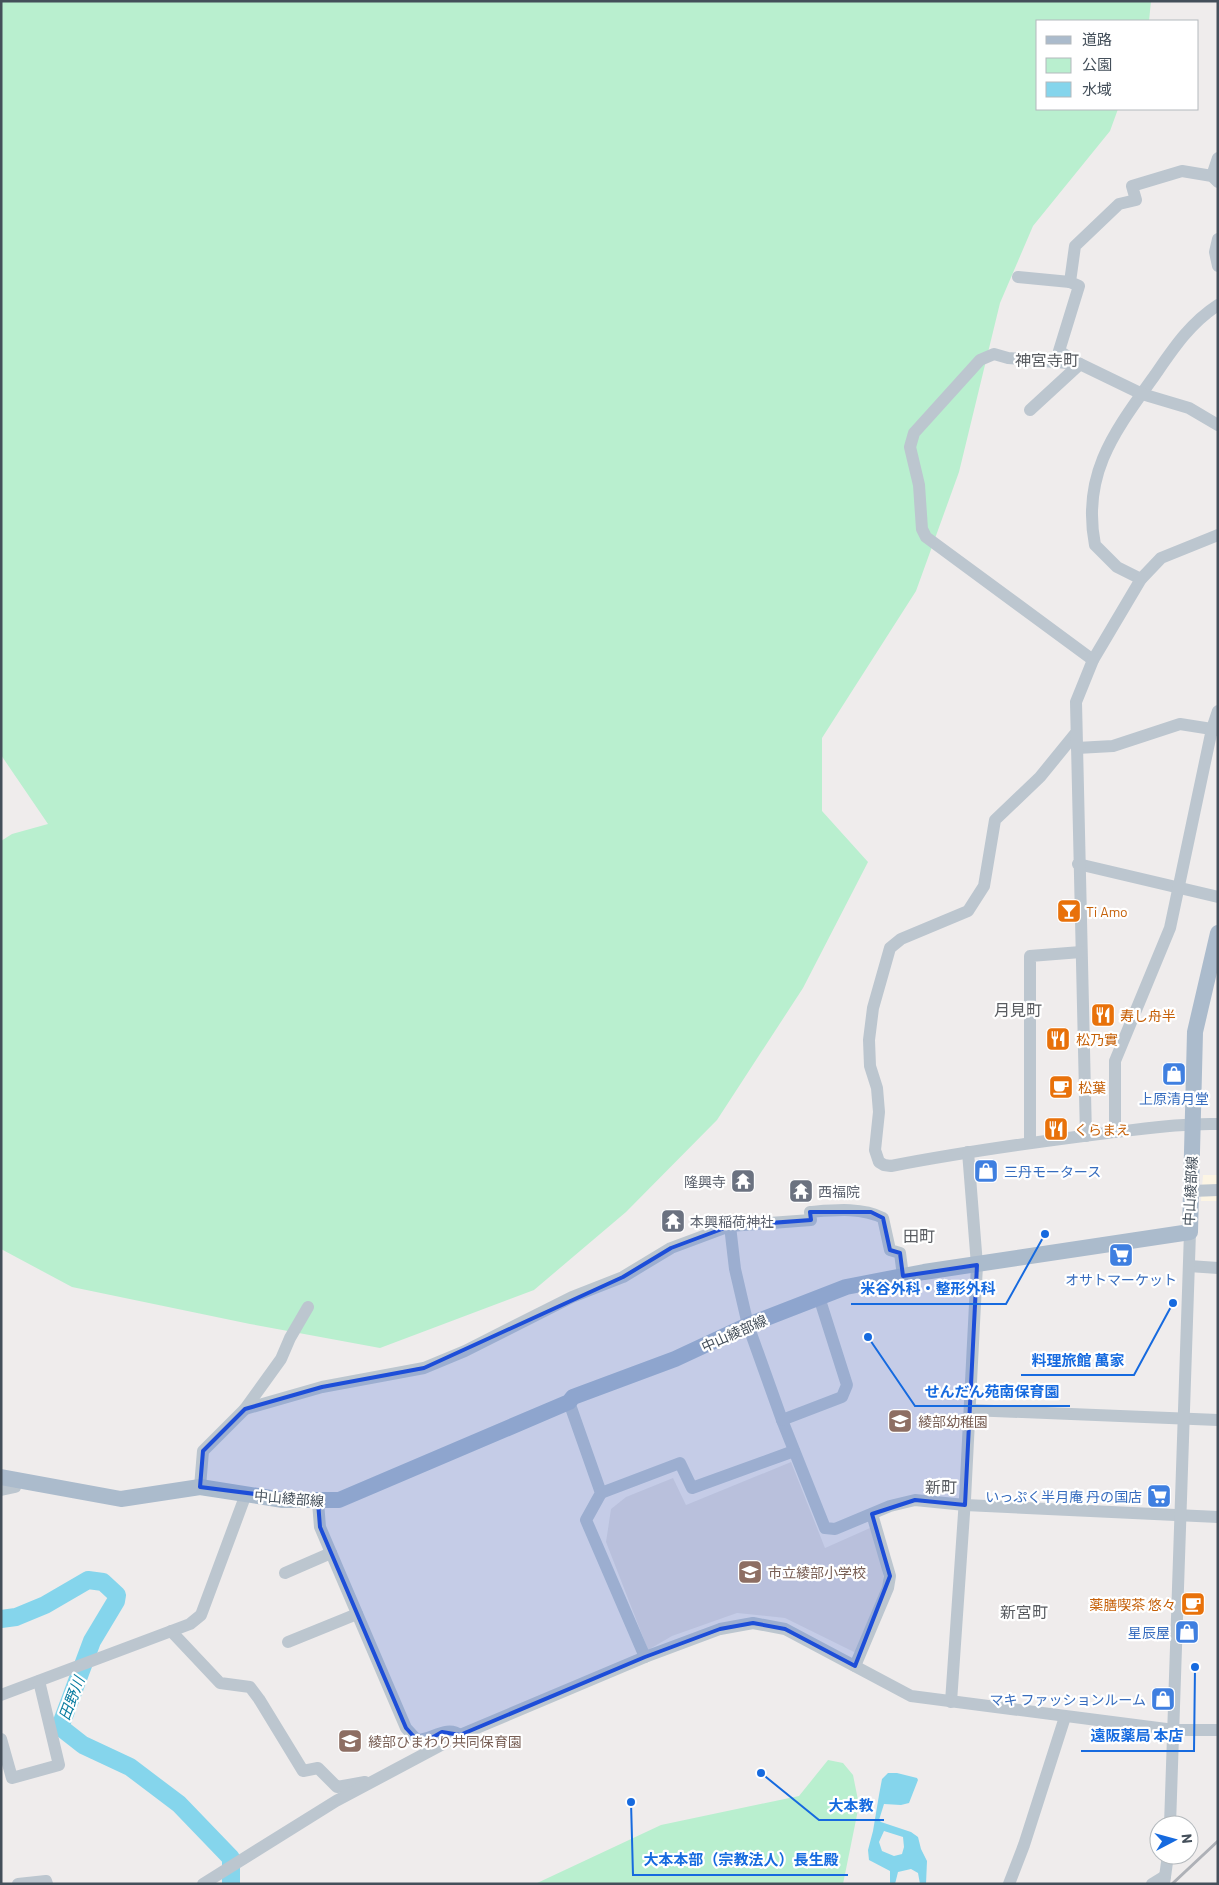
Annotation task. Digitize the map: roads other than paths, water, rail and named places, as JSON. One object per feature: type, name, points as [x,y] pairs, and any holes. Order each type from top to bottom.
[{"type":"main road","name":"中山綾部線","points":[[8,1478],[121,1499],[200,1487],[283,1500],[318,1502],[339,1500],[367,1490],[569,1402],[573,1397],[675,1359],[748,1325],[846,1287],[903,1276],[1190,1232],[1195,1032],[1218,933]]},
{"type":"street","points":[[1070,282],[1076,246],[1119,204],[1136,200],[1132,186],[1182,171],[1215,179],[1218,158]]},
{"type":"street","points":[[1218,239],[1215,252],[1218,266]]},
{"type":"street","points":[[1018,277],[1070,282],[1079,286],[1059,351],[1080,364],[1142,394],[1189,408],[1218,425]]},
{"type":"street","points":[[1141,579],[1117,567],[1095,545],[1091,503],[1098,470],[1107,446],[1186,332],[1218,305]]},
{"type":"street","points":[[1080,364],[1008,358],[994,354],[980,360],[914,433],[910,447],[919,486],[922,529],[926,537],[1093,660]]},
{"type":"street","points":[[1030,410],[1080,364]]},
{"type":"street","points":[[1086,1136],[1078,864],[1077,748],[1075,734],[1076,702],[1093,660],[1141,579],[1161,558],[1218,535]]},
{"type":"street","points":[[1115,1132],[1115,1061],[1170,928],[1177,887],[1218,711]]},
{"type":"street","points":[[1077,748],[1112,746],[1180,724],[1215,730]]},
{"type":"street","points":[[1075,734],[1040,777],[995,820],[984,886],[968,911],[901,939],[890,948],[873,1008],[869,1040],[870,1066],[877,1088],[879,1112],[875,1150],[879,1162],[891,1166],[968,1152],[1115,1132],[1193,1124],[1218,1124]]},
{"type":"street","points":[[1078,864],[1218,897]]},
{"type":"street","points":[[1030,1143],[1030,956],[1081,952]]},
{"type":"street","points":[[951,1702],[970,1410],[977,1265],[968,1152]]},
{"type":"street","points":[[1192,1191],[1218,1190]]},
{"type":"street","points":[[245,1409],[322,1387],[424,1368],[465,1351],[572,1297],[623,1277],[671,1248],[730,1226],[811,1220],[810,1212],[838,1209],[871,1212],[884,1218],[890,1250],[900,1253],[903,1276]]},
{"type":"street","points":[[730,1226],[735,1269],[748,1325],[782,1420],[825,1528],[835,1529],[890,1506],[915,1500],[964,1505],[1218,1517]]},
{"type":"street","points":[[1170,1815],[1190,1232]]},
{"type":"street","points":[[1189,1266],[1218,1268]]},
{"type":"street","points":[[782,1420],[842,1396],[847,1385],[819,1297]]},
{"type":"street","points":[[200,1487],[203,1451],[245,1409],[281,1359],[290,1338],[308,1307]]},
{"type":"street","points":[[569,1402],[601,1493]]},
{"type":"street","points":[[970,1410],[1218,1420]]},
{"type":"street","points":[[645,1657],[586,1520],[601,1493],[680,1464],[692,1488],[794,1451]]},
{"type":"street","points":[[1,1490],[15,1488],[8,1478]]},
{"type":"street","points":[[1,1695],[190,1624],[201,1615],[246,1494]]},
{"type":"street","points":[[318,1502],[320,1527],[406,1728],[417,1740],[428,1740],[442,1732],[456,1732],[460,1734]]},
{"type":"street","points":[[855,1666],[888,1588],[890,1576],[872,1514]]},
{"type":"street","points":[[285,1573],[331,1553]]},
{"type":"street","points":[[288,1642],[357,1614]]},
{"type":"street","points":[[203,1884],[336,1801],[460,1734],[645,1657],[720,1629],[753,1623],[786,1629],[911,1696],[1174,1730],[1218,1730]]},
{"type":"street","points":[[171,1631],[220,1683],[250,1687],[259,1698],[303,1771],[318,1768],[338,1788],[375,1780]]},
{"type":"street","points":[[1,1740],[12,1778],[59,1765],[39,1681]]},
{"type":"street","points":[[1009,1884],[1024,1845],[1065,1717]]},
{"type":"street","points":[[1152,1884],[1165,1880],[1167,1865]]},
{"type":"street","points":[[18,1884],[46,1881],[47,1884]]},
{"type":"water","points":[[888,1773],[897,1773],[917,1778],[918,1780],[909,1803],[901,1805],[884,1804],[879,1820],[911,1832],[918,1837],[927,1861],[926,1884],[920,1884],[918,1873],[911,1869],[898,1872],[895,1884],[890,1884],[890,1871],[869,1860],[868,1850],[882,1779]],"holes":[[[884,1831],[903,1837],[904,1847],[902,1854],[894,1856],[882,1851],[879,1842]]]},
{"type":"waterway","name":"田野川","points":[[1,1619],[16,1617],[45,1605],[88,1580],[103,1582],[117,1595],[116,1601],[92,1641],[60,1727],[83,1745],[130,1767],[179,1804],[231,1858],[231,1884]]},
{"type":"railway","points":[[1172,1884],[1218,1841]]},
{"type":"place","name":"Ti Amo","points":[[1069,911]]},
{"type":"place","name":"寿し舟半","points":[[1103,1015]]},
{"type":"place","name":"松乃實","points":[[1058,1039]]},
{"type":"place","name":"上原清月堂","points":[[1174,1074]]},
{"type":"place","name":"松葉","points":[[1061,1087]]},
{"type":"place","name":"くらまえ","points":[[1056,1129]]},
{"type":"place","name":"三丹モータース","points":[[986,1171]]},
{"type":"place","name":"隆興寺","points":[[743,1181]]},
{"type":"place","name":"西福院","points":[[801,1191]]},
{"type":"place","name":"本興稲荷神社","points":[[673,1221]]},
{"type":"place","name":"米谷外科・整形外科","points":[[1045,1234]]},
{"type":"place","name":"オサトマーケット","points":[[1121,1255]]},
{"type":"place","name":"料理旅館 萬家","points":[[1173,1303]]},
{"type":"place","name":"せんだん苑南保育園","points":[[868,1337]]},
{"type":"place","name":"綾部幼稚園","points":[[900,1421]]},
{"type":"place","name":"いっぷく半月庵 丹の国店","points":[[1159,1496]]},
{"type":"place","name":"市立綾部小学校","points":[[750,1572]]},
{"type":"place","name":"薬膳喫茶 悠々","points":[[1193,1604]]},
{"type":"place","name":"星辰屋","points":[[1187,1632]]},
{"type":"place","name":"遠阪薬局 本店","points":[[1195,1667]]},
{"type":"place","name":"マキ ファッションルーム","points":[[1163,1699]]},
{"type":"place","name":"綾部ひまわり共同保育園","points":[[350,1741]]},
{"type":"place","name":"大本教","points":[[761,1773]]},
{"type":"place","name":"大本本部（宗教法人）長生殿","points":[[631,1802]]},
{"type":"district","name":"神宮寺町","points":[[1047,359]]},
{"type":"district","name":"月見町","points":[[1018,1009]]},
{"type":"district","name":"田町","points":[[919,1235]]},
{"type":"district","name":"新町","points":[[941,1486]]},
{"type":"district","name":"新宮町","points":[[1024,1611]]}]
